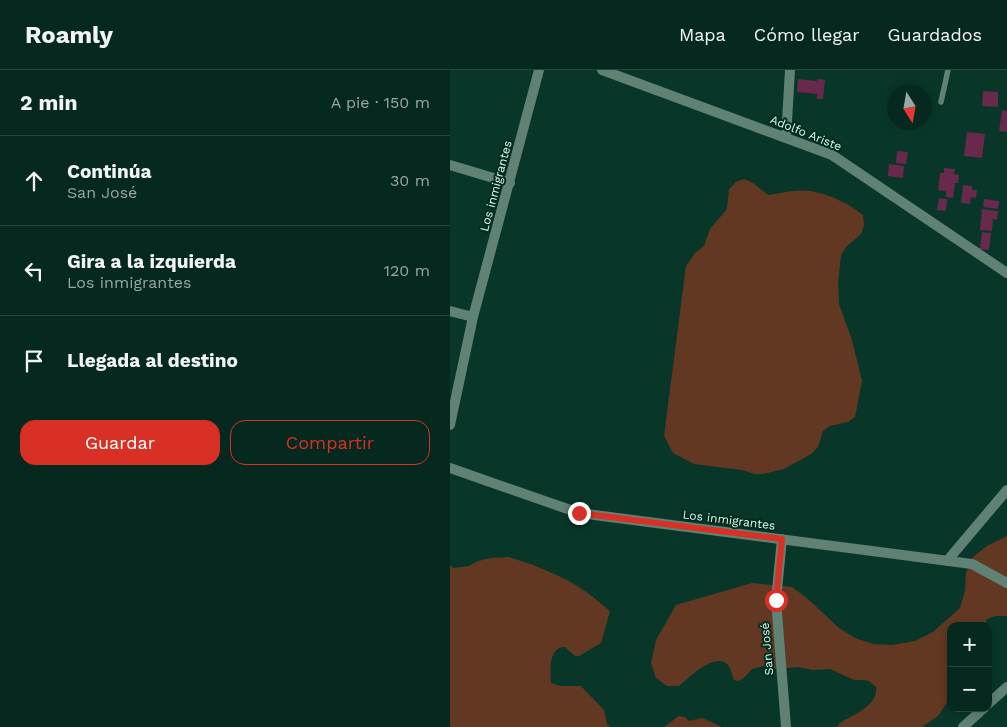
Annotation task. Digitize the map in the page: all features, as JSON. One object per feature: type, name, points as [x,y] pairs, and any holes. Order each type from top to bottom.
[{"type":"street","name":"Los inmigrantes","points":[[450,426],[473,317],[539,70]]},
{"type":"street","name":"Adolfo Ariste","points":[[602,70],[832,155],[1007,273]]},
{"type":"street","points":[[786,138],[790,70]]},
{"type":"street","points":[[450,165],[510,183]]},
{"type":"street","points":[[450,311],[473,317]]},
{"type":"street","name":"Los inmigrantes","points":[[450,468],[579,513],[972,564],[1007,583]]},
{"type":"street","points":[[947,561],[1007,490]]},
{"type":"street","name":"San José","points":[[782,539],[776,600],[786,727]]},
{"type":"street","points":[[992,700],[1007,687]]},
{"type":"street","points":[[963,727],[980,712]]},
{"type":"lane","points":[[941,102],[948,70]]},
{"type":"shaded area","points":[[744,179],[753,183],[768,195],[805,191],[817,192],[831,197],[845,203],[863,215],[864,225],[861,234],[846,247],[841,255],[838,284],[839,304],[852,340],[862,381],[855,417],[848,422],[830,426],[823,431],[818,447],[811,454],[784,469],[763,474],[694,464],[673,453],[664,436],[686,266],[695,253],[704,246],[710,229],[727,209],[729,189],[736,182]]},
{"type":"shaded area","points":[[1007,536],[1007,616],[996,616],[987,619],[986,622],[947,622],[947,702],[938,716],[922,727],[837,727],[869,704],[876,694],[876,687],[869,681],[854,680],[830,669],[812,670],[799,667],[776,669],[763,666],[752,669],[743,679],[738,681],[734,680],[728,665],[716,661],[702,667],[679,686],[667,686],[656,678],[651,663],[656,640],[676,605],[752,583],[792,587],[839,628],[855,638],[873,644],[892,645],[915,641],[933,632],[960,608],[965,591],[966,573],[973,557],[987,546]]},
{"type":"shaded area","points":[[509,557],[539,567],[568,580],[610,611],[601,643],[579,656],[575,656],[565,647],[559,648],[553,655],[550,673],[551,683],[560,686],[581,686],[604,710],[607,724],[610,727],[450,727],[450,565],[453,568],[469,566],[478,561],[491,558]]},
{"type":"shaded area","points":[[679,716],[685,717],[689,721],[702,718],[722,727],[664,727]]},
{"type":"building","points":[[798,79],[825,80],[823,99],[817,99],[817,94],[797,92]]},
{"type":"building","points":[[983,91],[998,92],[998,107],[982,106]]},
{"type":"building","points":[[1002,110],[1007,111],[1007,132],[999,131]]},
{"type":"building","points":[[967,132],[985,134],[982,158],[964,156]]},
{"type":"building","points":[[897,151],[908,152],[906,164],[896,163]]},
{"type":"building","points":[[889,164],[904,166],[903,178],[888,176]]},
{"type":"building","points":[[944,168],[955,169],[954,174],[959,175],[958,183],[955,183],[953,198],[946,197],[946,191],[938,190],[940,173],[944,173]]},
{"type":"building","points":[[963,185],[972,186],[972,190],[977,190],[976,198],[971,197],[970,204],[961,203]]},
{"type":"building","points":[[939,198],[947,199],[946,211],[937,210]]},
{"type":"building","points":[[984,199],[999,201],[998,209],[983,207]]},
{"type":"building","points":[[982,209],[998,211],[997,220],[993,219],[992,231],[980,230]]},
{"type":"building","points":[[982,232],[991,233],[989,250],[980,249]]},
{"type":"route","points":[[579,513],[782,539],[776,600]]}]
